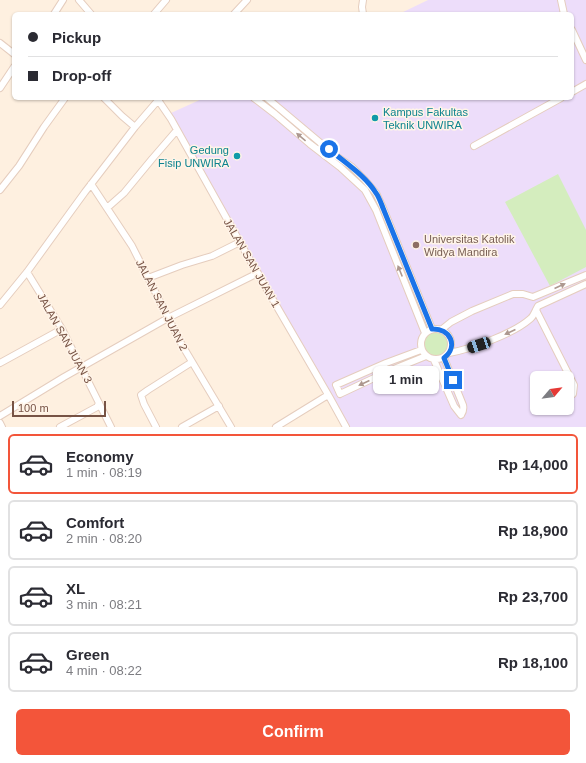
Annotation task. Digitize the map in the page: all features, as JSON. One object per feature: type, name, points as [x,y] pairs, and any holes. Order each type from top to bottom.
[{"type":"street","points":[[55,12],[63,0]]},
{"type":"street","points":[[79,0],[89,12]]},
{"type":"street","points":[[156,12],[166,0]]},
{"type":"street","points":[[236,12],[247,0]]},
{"type":"street","points":[[363,0],[363,12]]},
{"type":"street","points":[[562,0],[564,12]]},
{"type":"street","points":[[574,34],[586,60]]},
{"type":"street","points":[[0,43],[12,52]]},
{"type":"street","points":[[0,88],[12,70]]},
{"type":"street","points":[[574,91],[586,84]]},
{"type":"street","points":[[0,190],[19,166],[64,100]]},
{"type":"street","points":[[106,100],[135,127]]},
{"type":"street","points":[[0,305],[27,272],[91,184],[135,127],[158,100]]},
{"type":"street","name":"JALAN SAN JUAN 1","points":[[160,100],[346,427]]},
{"type":"street","points":[[257,100],[340,167],[365,190],[376,210],[425,333]]},
{"type":"street","points":[[269,100],[336,156],[352,167],[376,193],[432,329]]},
{"type":"street","points":[[474,146],[557,100]]},
{"type":"street","points":[[107,208],[124,193],[177,130]]},
{"type":"street","name":"JALAN SAN JUAN 2","points":[[91,184],[132,246],[192,362],[231,427]]},
{"type":"street","points":[[148,278],[182,265],[212,256],[240,242]]},
{"type":"street","name":"JALAN SAN JUAN 3","points":[[27,272],[62,329],[111,427]]},
{"type":"street","points":[[0,416],[168,318],[258,273]]},
{"type":"street","points":[[441,330],[451,322],[472,311],[513,294],[523,294],[533,298],[586,275]]},
{"type":"street","points":[[406,286],[414,283]]},
{"type":"street","points":[[449,353],[479,345],[520,327],[534,315],[538,306],[586,284]]},
{"type":"street","points":[[536,310],[567,371]]},
{"type":"street","points":[[0,363],[62,329]]},
{"type":"street","points":[[432,329],[441,330],[450,338],[451,346],[449,353],[444,358],[434,360],[426,356],[421,350],[421,338],[425,333],[432,329]]},
{"type":"street","points":[[421,350],[386,363],[336,385],[340,394],[389,371],[426,356]]},
{"type":"street","points":[[434,360],[454,406],[460,415],[464,407],[444,358]]},
{"type":"street","points":[[156,427],[144,404],[142,395],[192,362]]},
{"type":"street","points":[[386,363],[389,371]]},
{"type":"street","points":[[276,427],[328,395]]},
{"type":"street","points":[[60,427],[97,407],[100,403]]},
{"type":"street","points":[[182,427],[219,406]]},
{"type":"street","points":[[0,423],[2,427]]},
{"type":"shaded area","name":"Universitas Katolik Widya Mandira","points":[[428,0],[586,0],[586,427],[348,427],[171,113],[200,100],[574,100],[574,12],[403,12]]},
{"type":"green space","points":[[558,174],[586,230],[586,267],[550,286],[505,202]]},
{"type":"green space","points":[[371,189],[429,328],[427,328],[423,321],[378,208],[369,192]]},
{"type":"green space","points":[[436,332],[444,336],[448,344],[444,352],[436,356],[428,352],[424,344],[428,336]]},
{"type":"place","name":"Kampus Fakultas Teknik UNWIRA","points":[[375,118]]},
{"type":"place","name":"Gedung Fisip UNWIRA","points":[[237,156]]},
{"type":"place","name":"Universitas Katolik Widya Mandira","points":[[416,245]]},
{"type":"route","points":[[329,149],[352,167],[376,193],[432,329],[441,330],[450,338],[451,346],[449,353],[444,358],[453,380]]}]
